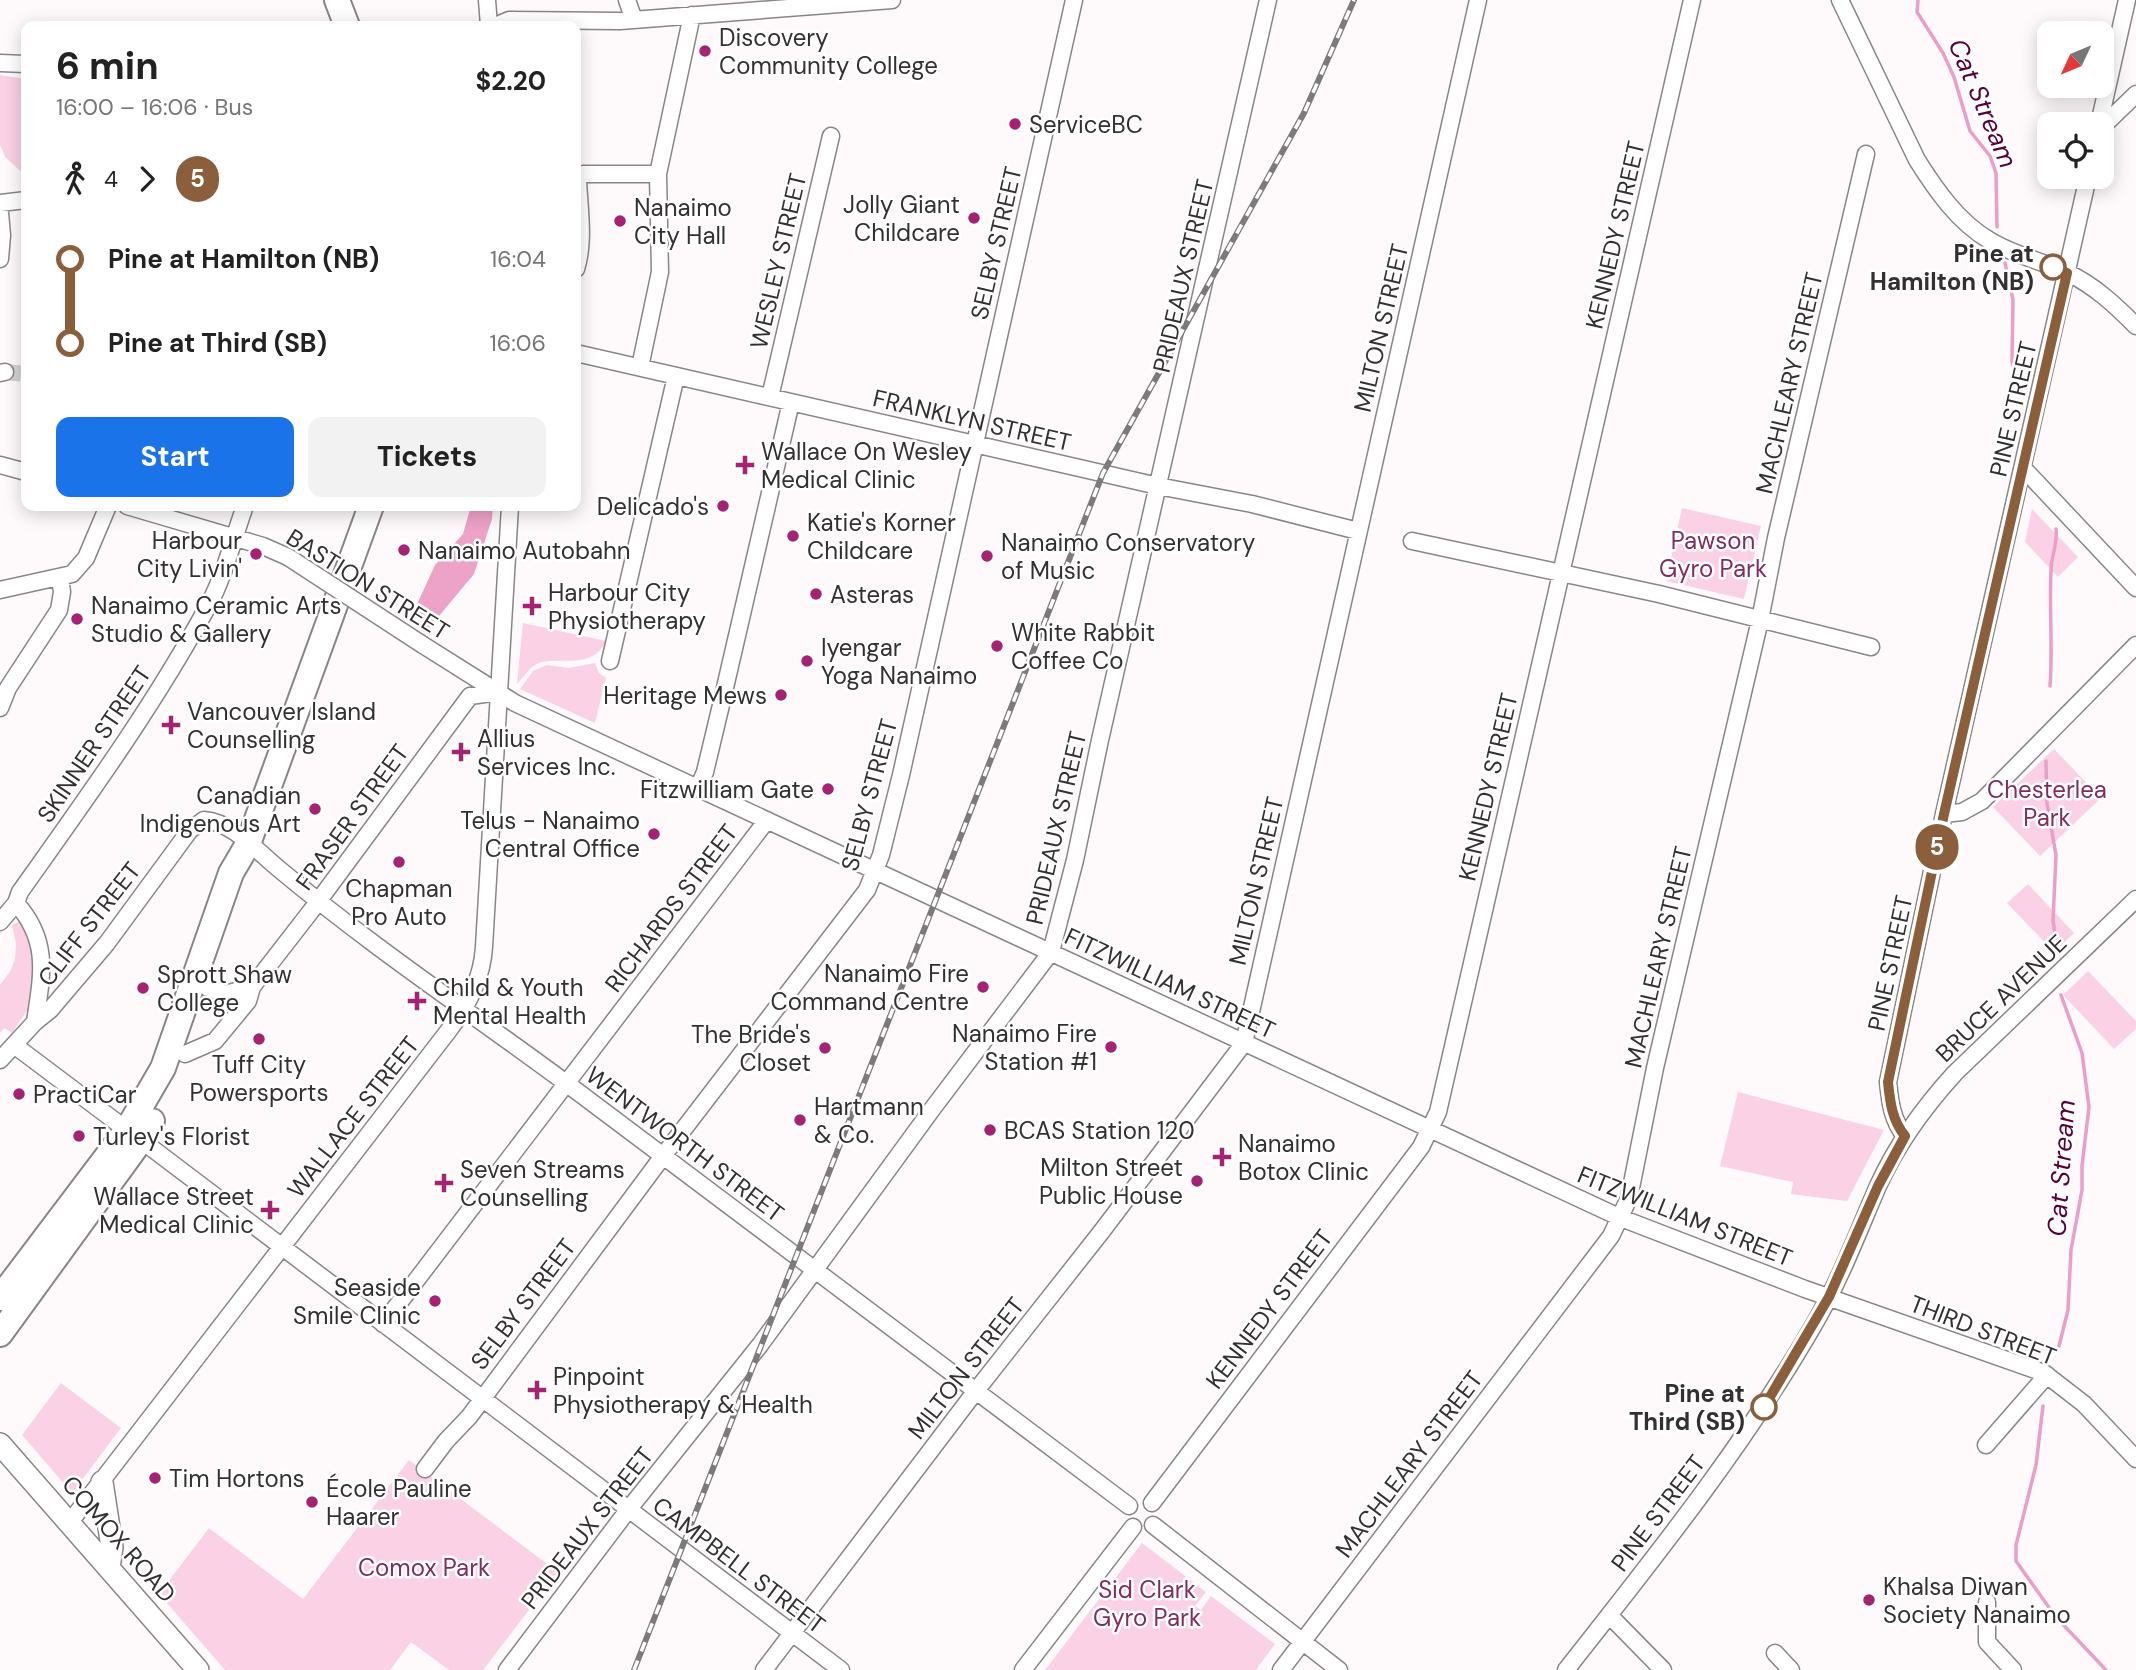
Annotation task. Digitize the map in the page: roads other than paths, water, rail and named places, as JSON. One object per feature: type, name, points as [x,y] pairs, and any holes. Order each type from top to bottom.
[{"type":"highway","points":[[337,0],[345,21]]},
{"type":"highway","points":[[352,0],[360,21]]},
{"type":"highway","points":[[0,1334],[134,1135],[163,1068],[231,873],[248,844],[369,511]]},
{"type":"highway","points":[[0,1298],[175,1082],[247,878],[248,844]]},
{"type":"main road","name":"COMOX ROAD","points":[[0,1444],[198,1670]]},
{"type":"main road","points":[[102,1482],[112,1547],[109,1568]]},
{"type":"street","points":[[486,0],[488,21]]},
{"type":"street","points":[[627,0],[634,20]]},
{"type":"street","points":[[581,22],[892,0]]},
{"type":"street","name":"SELBY STREET","points":[[425,1469],[482,1399],[663,1156],[867,890],[876,871],[901,775],[1074,0]]},
{"type":"street","name":"PRIDEAUX STREET","points":[[507,1670],[628,1510],[761,1345],[933,1108],[1051,952],[1075,860],[1268,0]]},
{"type":"street","name":"MILTON STREET","points":[[764,1670],[1244,1043],[1478,0]]},
{"type":"street","name":"KENNEDY STREET","points":[[1152,1503],[1420,1147],[1430,1130],[1441,1098],[1692,0]]},
{"type":"street","points":[[1840,0],[1917,160],[1934,185],[1973,229],[1989,240],[2067,273],[2101,292],[2136,326]]},
{"type":"street","points":[[2104,112],[2127,0]]},
{"type":"street","points":[[640,368],[660,272],[658,173],[692,15]]},
{"type":"street","points":[[507,21],[540,21]]},
{"type":"street","points":[[0,63],[21,64]]},
{"type":"street","points":[[2114,114],[2136,94]]},
{"type":"street","name":"WESLEY STREET","points":[[770,397],[831,136]]},
{"type":"street","name":"MACHLEARY STREET","points":[[1281,1670],[1611,1236],[1629,1198],[1655,1068],[1866,154]]},
{"type":"street","points":[[581,176],[583,174],[658,173]]},
{"type":"street","name":"PINE STREET","points":[[1566,1670],[1752,1425],[1829,1297],[1878,1186],[1905,1136],[1896,1125],[1888,1082],[1944,814],[2085,189]]},
{"type":"street","points":[[0,203],[21,201]]},
{"type":"street","points":[[0,214],[0,259]]},
{"type":"street","name":"FRANKLYN STREET","points":[[581,354],[1252,504],[1358,531]]},
{"type":"street","points":[[610,661],[676,376]]},
{"type":"street","points":[[698,788],[705,772],[791,402]]},
{"type":"street","points":[[0,465],[21,471]]},
{"type":"street","points":[[2024,469],[2136,588]]},
{"type":"street","points":[[0,590],[72,574],[86,558],[106,511]]},
{"type":"street","name":"BASTION STREET","points":[[144,511],[263,546],[288,557],[498,692]]},
{"type":"street","name":"SKINNER STREET","points":[[0,922],[16,903],[20,892],[144,715],[213,594],[243,511]]},
{"type":"street","name":"WALLACE STREET","points":[[70,1522],[463,1009],[478,982],[484,958],[510,511]]},
{"type":"street","points":[[1412,541],[1658,594],[1871,647]]},
{"type":"street","points":[[0,708],[8,688],[59,610],[62,592],[60,578]]},
{"type":"street","points":[[1944,814],[1962,812],[1982,801],[2136,645]]},
{"type":"street","name":"FITZWILLIAM STREET","points":[[498,692],[515,703],[1621,1218],[1829,1297]]},
{"type":"street","name":"FRASER STREET","points":[[185,1054],[215,1041],[248,1001],[252,987],[470,696],[498,692]]},
{"type":"street","name":"CLIFF STREET","points":[[0,1060],[35,1022],[50,1010],[107,943],[190,830],[204,820],[212,821]]},
{"type":"street","name":"RICHARDS STREET","points":[[383,1324],[767,820]]},
{"type":"street","name":"WENTWORTH STREET","points":[[212,821],[228,828],[318,902],[566,1083],[1129,1506]]},
{"type":"street","name":"BRUCE AVENUE","points":[[1905,1136],[1955,1073],[2136,899]]},
{"type":"street","points":[[16,903],[37,932],[40,949],[42,967],[35,1022]]},
{"type":"street","points":[[208,988],[225,994],[252,987]]},
{"type":"street","name":"CAMPBELL STREET","points":[[14,1045],[841,1670]]},
{"type":"street","name":"THIRD STREET","points":[[1829,1297],[2047,1375],[2084,1404],[2136,1459]]},
{"type":"street","points":[[1986,1445],[2047,1375]]},
{"type":"street","points":[[1138,1499],[1152,1503],[1157,1513],[1153,1525],[1143,1530],[1133,1527],[1127,1520],[1129,1506],[1138,1499]]},
{"type":"street","points":[[1153,1525],[1339,1670]]},
{"type":"street","points":[[1023,1670],[1133,1527]]},
{"type":"street","points":[[1987,1602],[1987,1642],[2013,1670]]},
{"type":"street","points":[[1609,1615],[1663,1670]]},
{"type":"street","points":[[1774,1653],[1791,1670]]},
{"type":"waterway","name":"Cat Stream","points":[[1918,0],[1917,12],[1943,53],[1954,77],[1970,131],[1990,156],[1996,173],[1997,227]]},
{"type":"waterway","name":"Cat Stream","points":[[2005,263],[2013,300],[2012,361],[2020,392]]},
{"type":"waterway","name":"Cat Stream","points":[[2050,686],[2051,571],[2056,529]]},
{"type":"waterway","name":"Cat Stream","points":[[2046,761],[2047,804],[2056,855],[2053,921],[2056,939]]},
{"type":"waterway","name":"Cat Stream","points":[[2059,1346],[2068,1310],[2071,1250],[2082,1190],[2089,1107],[2082,1053],[2061,995]]},
{"type":"waterway","name":"Cat Stream","points":[[2043,1406],[2036,1465],[2016,1545],[2016,1561],[2055,1616],[2106,1670]]},
{"type":"tunnel","points":[[5,372],[21,374]]},
{"type":"railway","points":[[634,1670],[1103,473],[1304,113],[1354,0]]},
{"type":"place","name":"Discovery Community College","points":[[705,51]]},
{"type":"place","name":"ServiceBC","points":[[1015,124]]},
{"type":"place","name":"Jolly Giant Childcare","points":[[974,218]]},
{"type":"place","name":"Nanaimo City Hall","points":[[620,221]]},
{"type":"place","name":"Pine at Hamilton (NB)","points":[[2053,267]]},
{"type":"place","name":"Wallace On Wesley Medical Clinic","points":[[745,465]]},
{"type":"place","name":"Delicado's","points":[[723,506]]},
{"type":"place","name":"Katie's Korner Childcare","points":[[793,536]]},
{"type":"place","name":"Nanaimo Autobahn","points":[[404,550]]},
{"type":"place","name":"Harbour City Livin'","points":[[256,554]]},
{"type":"place","name":"Nanaimo Conservatory of Music","points":[[987,556]]},
{"type":"place","name":"Asteras","points":[[816,594]]},
{"type":"place","name":"Harbour City Physiotherapy","points":[[532,606]]},
{"type":"place","name":"Nanaimo Ceramic Arts Studio & Gallery","points":[[77,619]]},
{"type":"place","name":"White Rabbit Coffee Co","points":[[997,646]]},
{"type":"place","name":"Iyengar Yoga Nanaimo","points":[[807,661]]},
{"type":"place","name":"Heritage Mews","points":[[781,695]]},
{"type":"place","name":"Vancouver Island Counselling","points":[[171,725]]},
{"type":"place","name":"Allius Services Inc.","points":[[461,752]]},
{"type":"place","name":"Fitzwilliam Gate","points":[[828,789]]},
{"type":"place","name":"Canadian Indigenous Art","points":[[315,809]]},
{"type":"place","name":"Telus - Nanaimo Central Office","points":[[654,834]]},
{"type":"place","name":"Chapman Pro Auto","points":[[399,862]]},
{"type":"place","name":"Nanaimo Fire Command Centre","points":[[983,987]]},
{"type":"place","name":"Sprott Shaw College","points":[[143,988]]},
{"type":"place","name":"Child & Youth Mental Health","points":[[417,1001]]},
{"type":"place","name":"Tuff City Powersports","points":[[259,1039]]},
{"type":"place","name":"Nanaimo Fire Station #1","points":[[1111,1047]]},
{"type":"place","name":"The Bride's Closet","points":[[825,1048]]},
{"type":"place","name":"PractiCar","points":[[19,1094]]},
{"type":"place","name":"Hartmann & Co.","points":[[800,1120]]},
{"type":"place","name":"BCAS Station 120","points":[[990,1130]]},
{"type":"place","name":"Turley's Florist","points":[[79,1136]]},
{"type":"place","name":"Nanaimo Botox Clinic","points":[[1222,1157]]},
{"type":"place","name":"Milton Street Public House","points":[[1197,1181]]},
{"type":"place","name":"Seven Streams Counselling","points":[[444,1183]]},
{"type":"place","name":"Wallace Street Medical Clinic","points":[[270,1210]]},
{"type":"place","name":"Seaside Smile Clinic","points":[[435,1301]]},
{"type":"place","name":"Pinpoint Physiotherapy & Health","points":[[537,1390]]},
{"type":"place","name":"Pine at Third (SB)","points":[[1764,1407]]},
{"type":"place","name":"Tim Hortons","points":[[155,1478]]},
{"type":"place","name":"École Pauline Haarer","points":[[312,1502]]},
{"type":"place","name":"Khalsa Diwan Society Nanaimo","points":[[1869,1600]]},
{"type":"park label","name":"Pawson Gyro Park","points":[[1713,554]]},
{"type":"park label","name":"Chesterlea Park","points":[[2047,803]]},
{"type":"park label","name":"Comox Park","points":[[424,1567]]},
{"type":"park label","name":"Sid Clark Gyro Park","points":[[1147,1603]]}]
